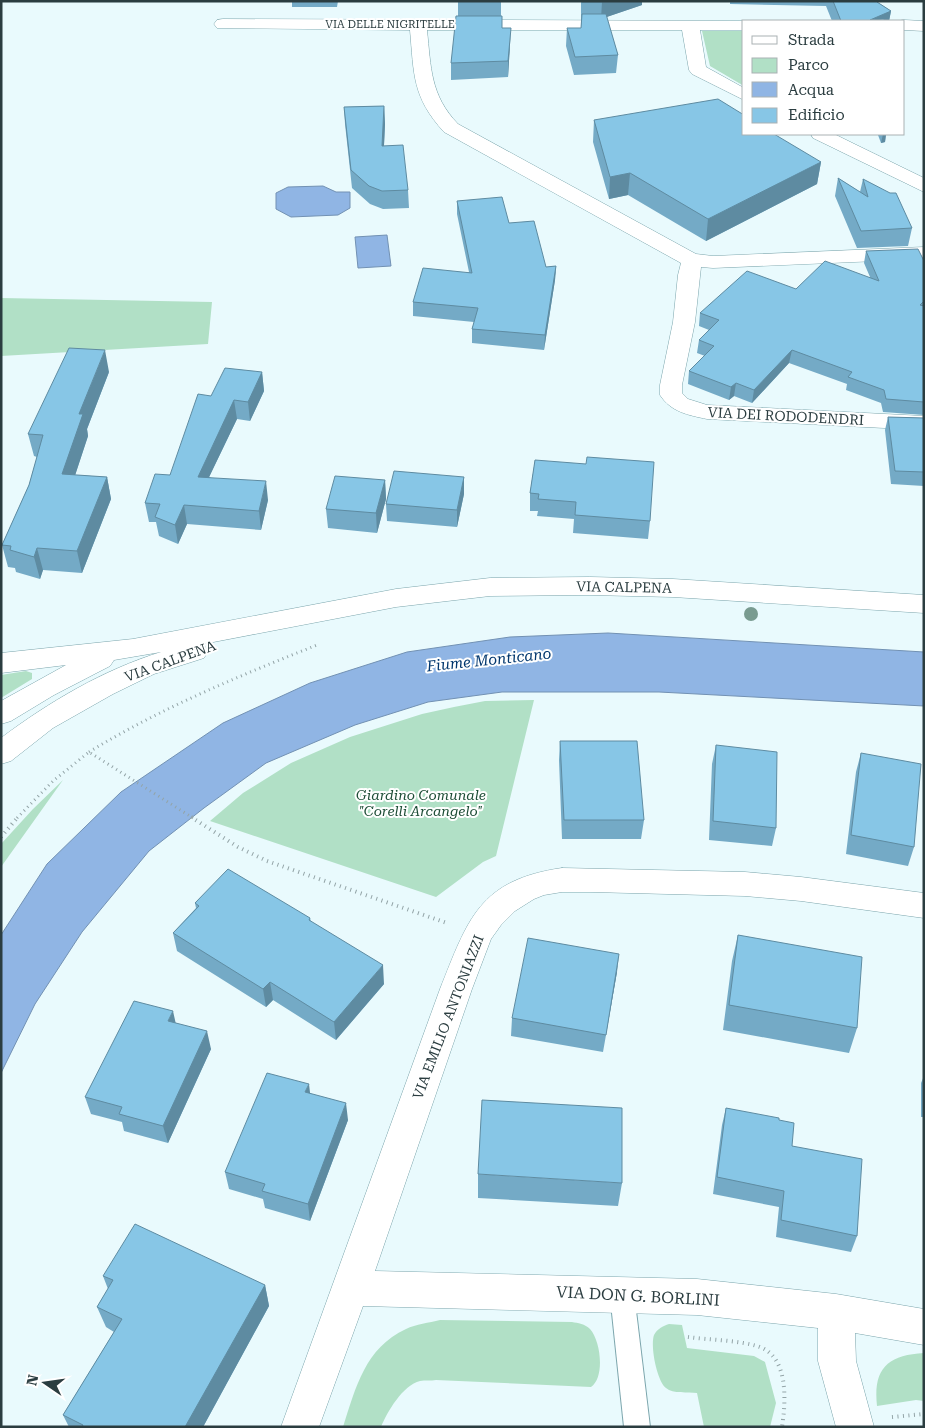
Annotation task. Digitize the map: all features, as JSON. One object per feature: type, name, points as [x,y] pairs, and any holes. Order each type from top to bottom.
[{"type":"street","name":"VIA DELLE NIGRITELLE","points":[[223,24],[418,24],[558,16],[690,25],[742,25]]},
{"type":"street","points":[[418,24],[424,83],[429,102],[439,117],[451,128],[672,251],[692,260],[713,262],[924,253]]},
{"type":"street","points":[[690,25],[698,70],[742,94]]},
{"type":"street","points":[[905,26],[924,26]]},
{"type":"street","points":[[822,135],[924,186]]},
{"type":"street","name":"VIA DEI RODODENDRI","points":[[692,260],[688,270],[684,322],[671,385],[671,395],[680,404],[692,410],[727,414],[924,423]]},
{"type":"street","name":"VIA CALPENA","points":[[1,753],[43,721],[102,687],[139,658],[326,611],[396,598],[490,587],[590,586],[664,588],[924,604]]},
{"type":"street","points":[[1,714],[78,670],[110,656],[139,658]]},
{"type":"street","points":[[1,663],[139,658]]},
{"type":"street","points":[[1,734],[67,694],[139,658]]},
{"type":"street","name":"VIA EMILIO ANTONIAZZI","points":[[300,1427],[456,989],[478,933],[490,916],[504,902],[523,890],[542,883],[562,880],[745,884],[801,889],[924,906]]},
{"type":"street","name":"VIA DON G. BORLINI","points":[[351,1288],[696,1297],[836,1312],[924,1327]]},
{"type":"street","points":[[836,1312],[837,1361],[870,1422]]},
{"type":"lane","points":[[622,1294],[637,1427]]},
{"type":"path","points":[[1,837],[36,798],[70,765],[127,729],[240,675],[326,642]]},
{"type":"path","points":[[89,752],[238,848],[267,861],[478,933]]},
{"type":"path","points":[[686,1337],[758,1346],[773,1355],[785,1396],[785,1413],[782,1427]]},
{"type":"path","points":[[870,1422],[924,1414]]},
{"type":"green space","points":[[702,31],[742,31],[742,85],[710,66]]},
{"type":"green space","points":[[1,298],[212,302],[208,344],[1,356]]},
{"type":"green space","points":[[26,671],[32,673],[32,679],[1,698],[1,675]]},
{"type":"green space","name":"Giardino Comunale \"Corelli Arcangelo\"","points":[[534,700],[496,856],[483,862],[436,897],[210,821],[243,793],[291,763],[350,737],[422,714],[454,707],[485,701]]},
{"type":"green space","points":[[63,780],[1,867],[1,844]]},
{"type":"green space","points":[[440,1320],[572,1322],[581,1324],[590,1329],[597,1342],[600,1359],[598,1376],[591,1387],[436,1380],[420,1381],[402,1393],[391,1407],[381,1427],[343,1427],[358,1383],[371,1358],[392,1337],[406,1329]]},
{"type":"green space","points":[[669,1324],[682,1325],[687,1348],[754,1356],[765,1362],[776,1403],[770,1427],[704,1427],[697,1393],[669,1390],[663,1384],[657,1371],[653,1347],[654,1335],[660,1328]]},
{"type":"green space","points":[[924,1353],[924,1401],[916,1400],[877,1406],[877,1382],[885,1366],[900,1357]]},
{"type":"water","points":[[323,186],[336,192],[350,192],[350,208],[338,215],[291,217],[276,209],[276,193],[288,187]]},
{"type":"water","points":[[387,235],[391,266],[358,268],[355,237]]},
{"type":"water","name":"Fiume Monticano","points":[[608,633],[924,652],[924,706],[659,692],[502,692],[428,702],[355,725],[266,763],[149,851],[82,932],[35,1004],[1,1073],[1,935],[47,864],[121,792],[223,723],[310,683],[407,652],[510,637]]},
{"type":"building","points":[[582,1],[605,1],[582,2]]},
{"type":"building","points":[[833,1],[877,1],[891,11],[870,20],[841,20]]},
{"type":"building","points":[[582,14],[606,14],[618,55],[575,57],[567,28],[581,28]]},
{"type":"building","points":[[456,16],[502,16],[502,28],[511,28],[508,61],[451,63]]},
{"type":"building","points":[[718,99],[742,114],[742,135],[776,135],[821,162],[708,219],[630,173],[610,177],[594,120]]},
{"type":"building","points":[[384,106],[382,146],[403,145],[408,190],[382,191],[369,186],[351,170],[344,107]]},
{"type":"building","points":[[838,178],[868,197],[863,179],[890,193],[896,193],[912,228],[861,231]]},
{"type":"building","points":[[502,197],[509,223],[534,221],[546,267],[556,266],[545,335],[472,329],[478,308],[413,302],[423,268],[472,273],[457,201]]},
{"type":"building","points":[[918,249],[924,261],[924,301],[920,305],[924,306],[924,402],[886,399],[884,390],[848,377],[852,372],[792,350],[754,390],[736,383],[731,387],[689,371],[714,346],[699,340],[719,320],[700,313],[747,271],[796,289],[825,261],[879,281],[866,251]]},
{"type":"building","points":[[69,348],[105,350],[79,414],[83,414],[62,474],[107,477],[77,551],[37,548],[34,557],[10,550],[11,546],[2,545],[29,485],[43,435],[28,434]]},
{"type":"building","points":[[225,368],[262,372],[248,402],[234,400],[198,477],[266,481],[259,511],[184,505],[175,525],[155,517],[160,504],[145,503],[155,474],[170,475],[198,394],[211,396]]},
{"type":"building","points":[[888,417],[924,418],[924,472],[895,471]]},
{"type":"building","points":[[587,457],[654,462],[650,521],[575,515],[576,502],[538,499],[539,494],[530,493],[535,460],[586,464]]},
{"type":"building","points":[[394,471],[464,477],[457,510],[386,504]]},
{"type":"building","points":[[335,476],[385,480],[376,513],[326,509]]},
{"type":"building","points":[[560,741],[637,741],[644,820],[564,820]]},
{"type":"building","points":[[716,745],[777,752],[776,828],[713,821]]},
{"type":"building","points":[[861,753],[921,764],[914,847],[851,835]]},
{"type":"building","points":[[228,869],[310,918],[309,920],[383,965],[334,1022],[270,982],[263,989],[173,933],[199,906],[195,903]]},
{"type":"building","points":[[738,935],[862,957],[857,1028],[729,1005]]},
{"type":"building","points":[[528,938],[619,954],[606,1035],[512,1018]]},
{"type":"building","points":[[134,1001],[173,1011],[168,1021],[207,1031],[163,1126],[119,1114],[122,1107],[85,1097]]},
{"type":"building","points":[[267,1073],[309,1084],[305,1092],[346,1103],[308,1204],[262,1191],[265,1184],[225,1172]]},
{"type":"building","points":[[482,1100],[622,1108],[622,1183],[478,1174]]},
{"type":"building","points":[[726,1108],[779,1118],[779,1120],[794,1123],[792,1146],[862,1159],[857,1236],[781,1220],[784,1191],[717,1177]]},
{"type":"building","points":[[135,1224],[265,1285],[185,1427],[82,1427],[83,1425],[63,1415],[122,1319],[97,1307],[113,1280],[103,1276]]}]
